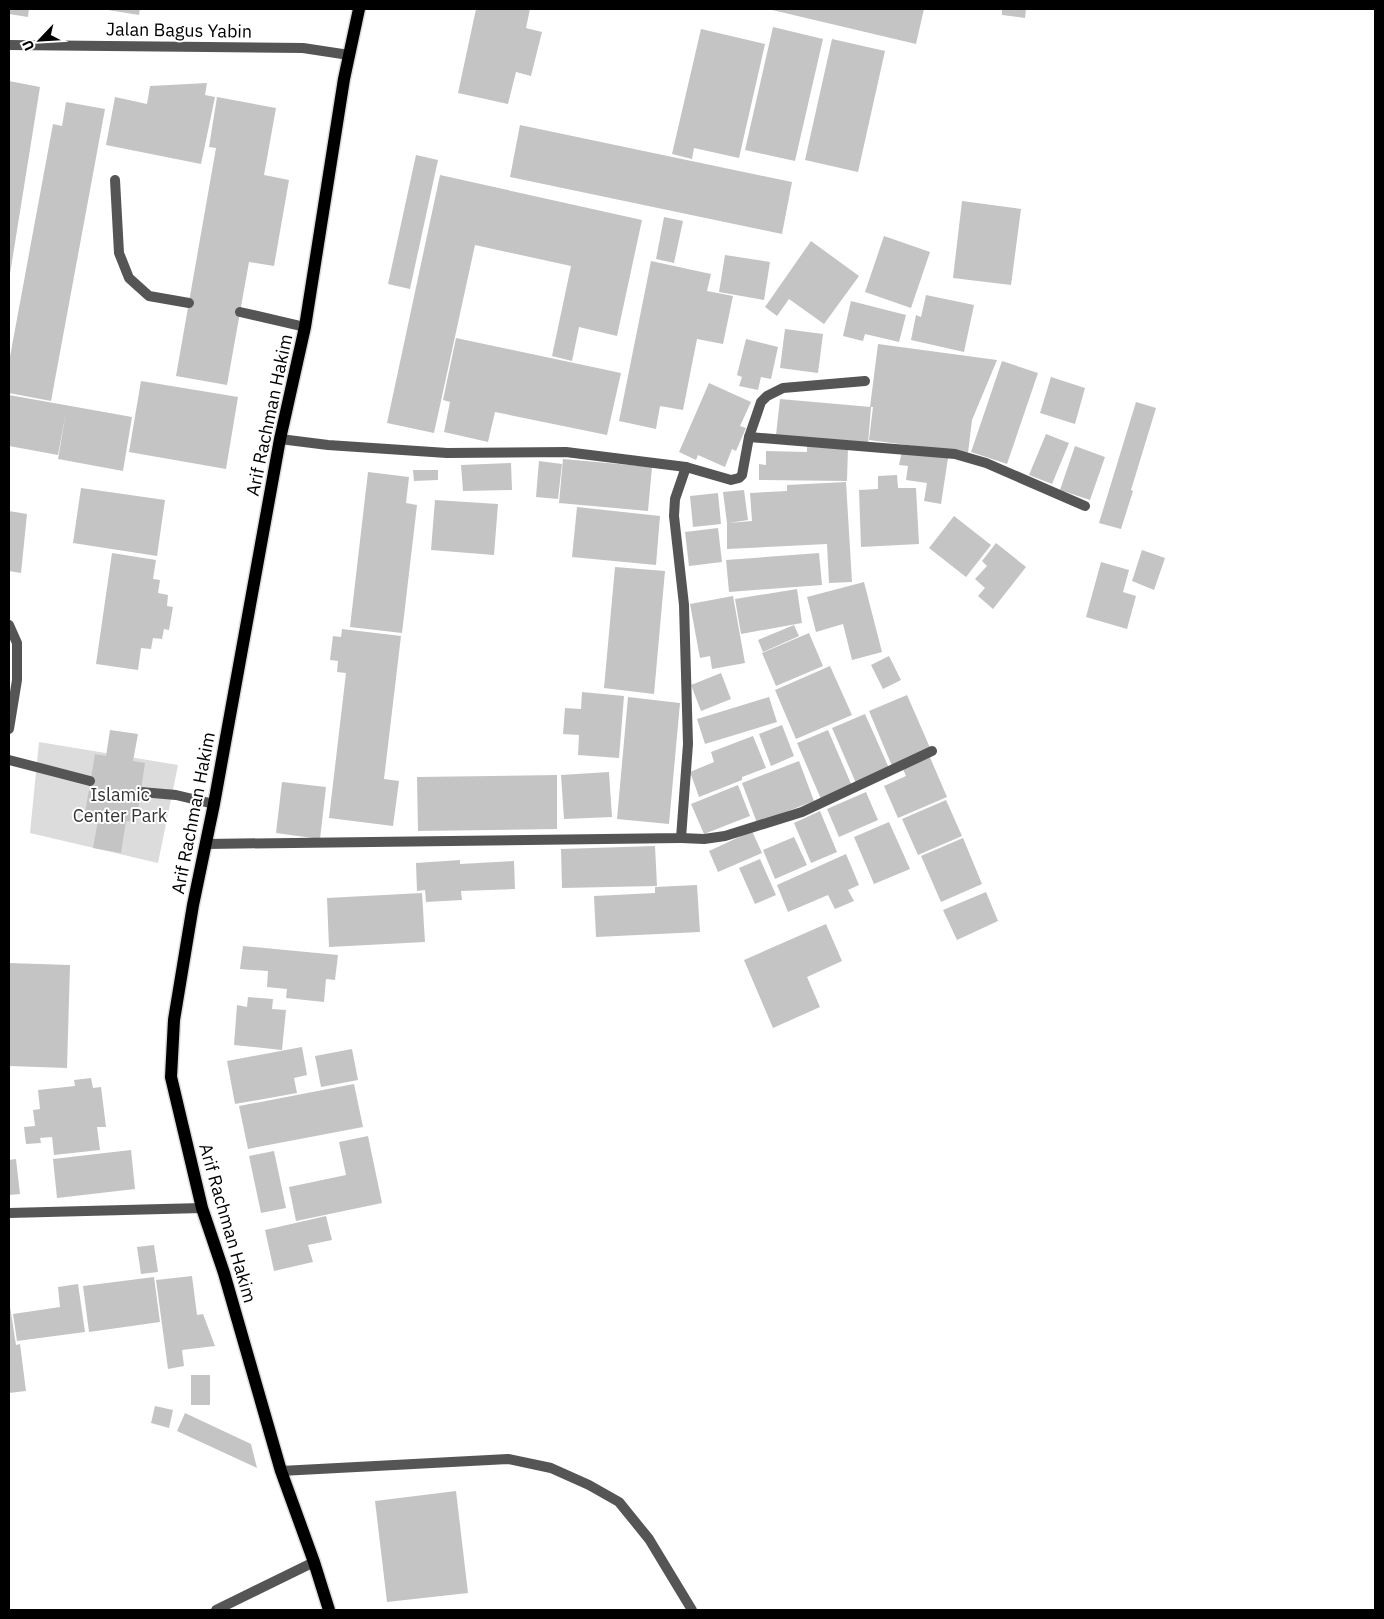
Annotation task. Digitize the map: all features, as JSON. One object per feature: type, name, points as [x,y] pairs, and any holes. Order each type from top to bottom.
[{"type":"main road","name":"Arif Rachman Hakim","points":[[329,1610],[281,1471],[224,1272],[202,1208],[171,1077],[174,1020],[193,906],[214,804],[280,439],[305,327],[349,55],[359,9]]},
{"type":"street","name":"Jalan Bagus Yabin","points":[[9,45],[303,48],[349,55]]},
{"type":"street","points":[[115,180],[119,253],[129,278],[149,296],[188,303]]},
{"type":"street","points":[[240,312],[305,327]]},
{"type":"street","points":[[280,439],[328,445],[447,453],[566,452],[686,467],[731,480],[742,476],[749,437],[761,402],[774,391],[784,388],[865,380]]},
{"type":"street","points":[[749,437],[955,454],[986,464],[1084,506]]},
{"type":"street","points":[[681,838],[688,744],[684,605],[674,516],[675,499],[686,467]]},
{"type":"street","points":[[9,625],[17,643],[17,680],[9,729]]},
{"type":"street","points":[[206,844],[704,839],[725,836],[802,812],[932,751]]},
{"type":"street","points":[[9,760],[90,781]]},
{"type":"street","points":[[141,792],[176,795],[214,804]]},
{"type":"street","points":[[9,1213],[202,1208]]},
{"type":"street","points":[[281,1471],[508,1460],[551,1468],[589,1485],[620,1502],[649,1539],[692,1610]]},
{"type":"street","points":[[216,1610],[314,1562]]},
{"type":"green space","name":"Islamic Center Park","points":[[39,742],[178,765],[158,863],[30,833]]},
{"type":"building","points":[[9,9],[29,9],[28,17],[9,14]]},
{"type":"building","points":[[102,9],[140,9],[139,15]]},
{"type":"building","points":[[476,9],[530,9],[526,28],[542,32],[531,76],[516,72],[508,104],[458,93]]},
{"type":"building","points":[[768,9],[924,9],[916,44]]},
{"type":"building","points":[[1002,9],[1026,9],[1025,18],[1002,15]]},
{"type":"building","points":[[773,27],[823,39],[795,161],[745,150]]},
{"type":"building","points":[[701,29],[765,44],[739,158],[694,148],[692,159],[672,154]]},
{"type":"building","points":[[832,39],[885,51],[858,172],[805,160]]},
{"type":"building","points":[[9,81],[40,87],[10,274],[9,274]]},
{"type":"building","points":[[207,83],[205,95],[215,97],[201,164],[106,145],[115,97],[147,104],[150,86]]},
{"type":"building","points":[[217,97],[276,108],[264,175],[289,180],[274,266],[249,262],[227,385],[176,376],[216,148],[209,147]]},
{"type":"building","points":[[66,102],[105,109],[51,401],[9,393],[9,362],[53,124],[62,126]]},
{"type":"building","points":[[520,125],[792,182],[782,234],[510,177]]},
{"type":"building","points":[[416,155],[438,160],[410,289],[388,284]]},
{"type":"building","points":[[440,175],[642,220],[617,336],[579,327],[572,361],[552,356],[571,266],[475,245],[434,433],[387,423]]},
{"type":"building","points":[[962,201],[1021,209],[1011,285],[953,278]]},
{"type":"building","points":[[664,217],[683,221],[674,263],[656,259]]},
{"type":"building","points":[[884,236],[930,252],[911,308],[865,292]]},
{"type":"building","points":[[811,241],[859,276],[824,324],[789,299],[777,316],[765,307]]},
{"type":"building","points":[[725,255],[770,262],[764,300],[719,292]]},
{"type":"building","points":[[651,261],[711,274],[707,291],[733,296],[723,344],[697,339],[683,410],[660,406],[656,429],[619,421]]},
{"type":"building","points":[[926,295],[974,305],[964,352],[911,340],[916,315],[921,317]]},
{"type":"building","points":[[851,301],[906,315],[899,342],[865,334],[863,341],[843,336]]},
{"type":"building","points":[[785,329],[823,334],[818,373],[780,368]]},
{"type":"building","points":[[456,338],[621,373],[607,435],[495,412],[488,442],[444,432],[450,402],[443,400]]},
{"type":"building","points":[[746,339],[778,347],[771,379],[761,377],[758,390],[739,386],[742,377],[737,375]]},
{"type":"building","points":[[878,344],[997,360],[972,420],[968,453],[869,440],[873,407],[870,407]]},
{"type":"building","points":[[1002,361],[1038,373],[1007,464],[971,452]]},
{"type":"building","points":[[1051,377],[1085,388],[1075,424],[1040,413]]},
{"type":"building","points":[[141,381],[238,397],[226,469],[129,452]]},
{"type":"building","points":[[709,383],[751,402],[740,426],[746,428],[736,451],[732,449],[725,467],[698,455],[696,460],[679,452]]},
{"type":"building","points":[[9,395],[132,417],[123,471],[58,459],[66,412],[58,455],[9,446]]},
{"type":"building","points":[[780,399],[871,407],[868,444],[776,435]]},
{"type":"building","points":[[1136,402],[1156,408],[1121,529],[1099,523]]},
{"type":"building","points":[[1046,434],[1069,443],[1052,484],[1029,475]]},
{"type":"building","points":[[807,446],[848,447],[847,481],[759,480],[759,464],[766,465],[766,451],[807,452]]},
{"type":"building","points":[[1075,446],[1105,457],[1090,500],[1060,490]]},
{"type":"building","points":[[902,451],[948,458],[941,504],[924,501],[927,483],[906,480],[908,466],[899,465]]},
{"type":"building","points":[[563,459],[652,467],[648,511],[559,503]]},
{"type":"building","points":[[539,461],[562,464],[558,499],[536,497]]},
{"type":"building","points":[[511,463],[512,490],[463,491],[461,465]]},
{"type":"building","points":[[413,470],[438,470],[438,480],[414,481]]},
{"type":"building","points":[[368,472],[409,477],[406,503],[417,505],[402,633],[350,627]]},
{"type":"building","points":[[897,475],[898,488],[916,488],[919,544],[861,547],[859,490],[878,489],[878,476]]},
{"type":"building","points":[[846,482],[852,582],[829,583],[827,544],[727,549],[727,523],[723,492],[744,490],[748,520],[729,523],[752,521],[750,493],[787,491],[787,485]]},
{"type":"building","points":[[81,488],[165,500],[157,556],[73,543]]},
{"type":"building","points":[[718,493],[721,524],[693,527],[690,496]]},
{"type":"building","points":[[435,500],[498,504],[494,555],[431,550]]},
{"type":"building","points":[[577,507],[660,516],[656,565],[572,557]]},
{"type":"building","points":[[9,511],[27,514],[21,573],[9,571]]},
{"type":"building","points":[[954,516],[991,545],[966,577],[929,548]]},
{"type":"building","points":[[718,528],[722,562],[689,566],[685,532]]},
{"type":"building","points":[[996,543],[1026,567],[993,609],[978,596],[985,588],[975,579],[987,566],[982,561]]},
{"type":"building","points":[[1142,550],[1165,558],[1154,590],[1132,581]]},
{"type":"building","points":[[112,553],[156,560],[153,579],[160,580],[158,593],[168,595],[167,606],[173,607],[169,630],[164,629],[162,639],[153,638],[151,649],[141,648],[138,670],[96,664]]},
{"type":"building","points":[[819,553],[822,585],[729,592],[726,560]]},
{"type":"building","points":[[1101,562],[1129,570],[1123,592],[1136,596],[1127,629],[1086,617]]},
{"type":"building","points":[[615,567],[665,571],[654,694],[604,688]]},
{"type":"building","points":[[864,582],[882,652],[852,660],[843,624],[816,632],[807,597]]},
{"type":"building","points":[[797,589],[802,623],[741,634],[735,599]]},
{"type":"building","points":[[733,596],[745,663],[712,669],[710,656],[700,658],[690,604]]},
{"type":"building","points":[[794,625],[799,636],[763,652],[758,640]]},
{"type":"building","points":[[342,629],[401,636],[384,779],[399,781],[393,826],[329,818],[346,673],[337,672],[338,661],[330,660],[333,636],[341,637]]},
{"type":"building","points":[[809,633],[823,666],[776,686],[762,653]]},
{"type":"building","points":[[889,656],[901,680],[883,689],[871,665]]},
{"type":"building","points":[[830,666],[852,715],[796,739],[775,690]]},
{"type":"building","points":[[721,673],[731,699],[701,711],[691,685]]},
{"type":"building","points":[[582,692],[624,696],[619,758],[578,755],[579,735],[563,734],[565,708],[581,709]]},
{"type":"building","points":[[907,695],[931,750],[892,766],[869,711]]},
{"type":"building","points":[[628,697],[680,703],[669,824],[617,819]]},
{"type":"building","points":[[769,697],[777,722],[705,744],[697,719]]},
{"type":"building","points":[[865,714],[889,768],[856,783],[832,728]]},
{"type":"building","points":[[782,725],[794,756],[771,766],[759,734]]},
{"type":"building","points":[[110,730],[138,734],[133,761],[145,763],[136,822],[126,821],[121,853],[93,848],[99,815],[85,813],[95,754],[106,756]]},
{"type":"building","points":[[828,730],[852,786],[821,799],[797,743]]},
{"type":"building","points":[[753,736],[766,768],[699,797],[690,772],[714,762],[711,752]]},
{"type":"building","points":[[929,755],[947,797],[898,818],[884,786],[906,776],[902,767]]},
{"type":"building","points":[[799,761],[814,801],[757,823],[742,783]]},
{"type":"building","points":[[609,772],[612,817],[564,819],[561,775]]},
{"type":"building","points":[[557,775],[557,829],[418,831],[417,777]]},
{"type":"building","points":[[282,782],[326,787],[320,839],[276,833]]},
{"type":"building","points":[[738,785],[750,816],[704,834],[691,804]]},
{"type":"building","points":[[866,792],[878,820],[839,837],[827,809]]},
{"type":"building","points":[[946,800],[962,836],[918,855],[902,819]]},
{"type":"building","points":[[820,811],[837,852],[811,863],[794,823]]},
{"type":"building","points":[[889,822],[910,869],[874,884],[854,837]]},
{"type":"building","points":[[752,831],[762,853],[718,872],[709,851]]},
{"type":"building","points":[[794,837],[807,865],[775,879],[763,850]]},
{"type":"building","points":[[963,838],[982,884],[941,902],[921,856]]},
{"type":"building","points":[[655,846],[657,886],[562,888],[561,849]]},
{"type":"building","points":[[846,854],[859,885],[848,890],[854,901],[835,909],[828,895],[788,912],[777,885]]},
{"type":"building","points":[[760,859],[776,895],[755,904],[739,868]]},
{"type":"building","points":[[460,860],[460,864],[514,861],[515,889],[461,891],[462,900],[426,902],[425,890],[417,891],[416,863]]},
{"type":"building","points":[[697,885],[700,932],[596,937],[594,896],[655,893],[655,887]]},
{"type":"building","points":[[986,892],[998,921],[957,940],[943,910]]},
{"type":"building","points":[[422,893],[425,942],[329,947],[327,898]]},
{"type":"building","points":[[826,924],[842,961],[807,977],[820,1007],[773,1028],[744,960]]},
{"type":"building","points":[[243,946],[338,955],[335,980],[326,979],[324,1002],[286,998],[287,989],[267,987],[268,971],[240,969]]},
{"type":"building","points":[[9,963],[70,965],[67,1068],[9,1066]]},
{"type":"building","points":[[248,997],[273,999],[272,1009],[286,1010],[282,1050],[234,1045],[237,1005],[247,1007]]},
{"type":"building","points":[[302,1047],[307,1075],[294,1078],[297,1093],[235,1104],[227,1061]]},
{"type":"building","points":[[352,1049],[358,1080],[321,1087],[315,1056]]},
{"type":"building","points":[[91,1078],[93,1088],[101,1087],[106,1127],[97,1127],[100,1150],[54,1155],[52,1137],[40,1138],[41,1143],[26,1144],[24,1127],[35,1126],[33,1110],[40,1109],[38,1090],[75,1086],[74,1080]]},
{"type":"building","points":[[354,1084],[363,1127],[248,1149],[239,1106]]},
{"type":"building","points":[[368,1136],[382,1203],[296,1221],[289,1187],[346,1175],[339,1142]]},
{"type":"building","points":[[131,1150],[135,1189],[57,1198],[53,1159]]},
{"type":"building","points":[[274,1151],[286,1208],[261,1213],[249,1156]]},
{"type":"building","points":[[16,1159],[20,1194],[9,1195],[9,1160]]},
{"type":"building","points":[[326,1216],[332,1240],[308,1245],[313,1262],[274,1271],[265,1230]]},
{"type":"building","points":[[154,1245],[158,1272],[141,1274],[137,1247]]},
{"type":"building","points":[[192,1276],[197,1315],[203,1314],[215,1346],[182,1350],[184,1366],[168,1369],[156,1280]]},
{"type":"building","points":[[154,1277],[160,1322],[89,1332],[83,1286]]},
{"type":"building","points":[[78,1284],[85,1332],[17,1341],[13,1314],[60,1307],[58,1287]]},
{"type":"building","points":[[9,1300],[16,1345],[20,1344],[26,1391],[9,1393]]},
{"type":"building","points":[[191,1375],[210,1375],[210,1405],[191,1405]]},
{"type":"building","points":[[155,1406],[173,1410],[169,1428],[151,1423]]},
{"type":"building","points":[[185,1413],[251,1444],[257,1468],[177,1431]]},
{"type":"building","points":[[456,1491],[468,1593],[387,1602],[375,1501]]}]
